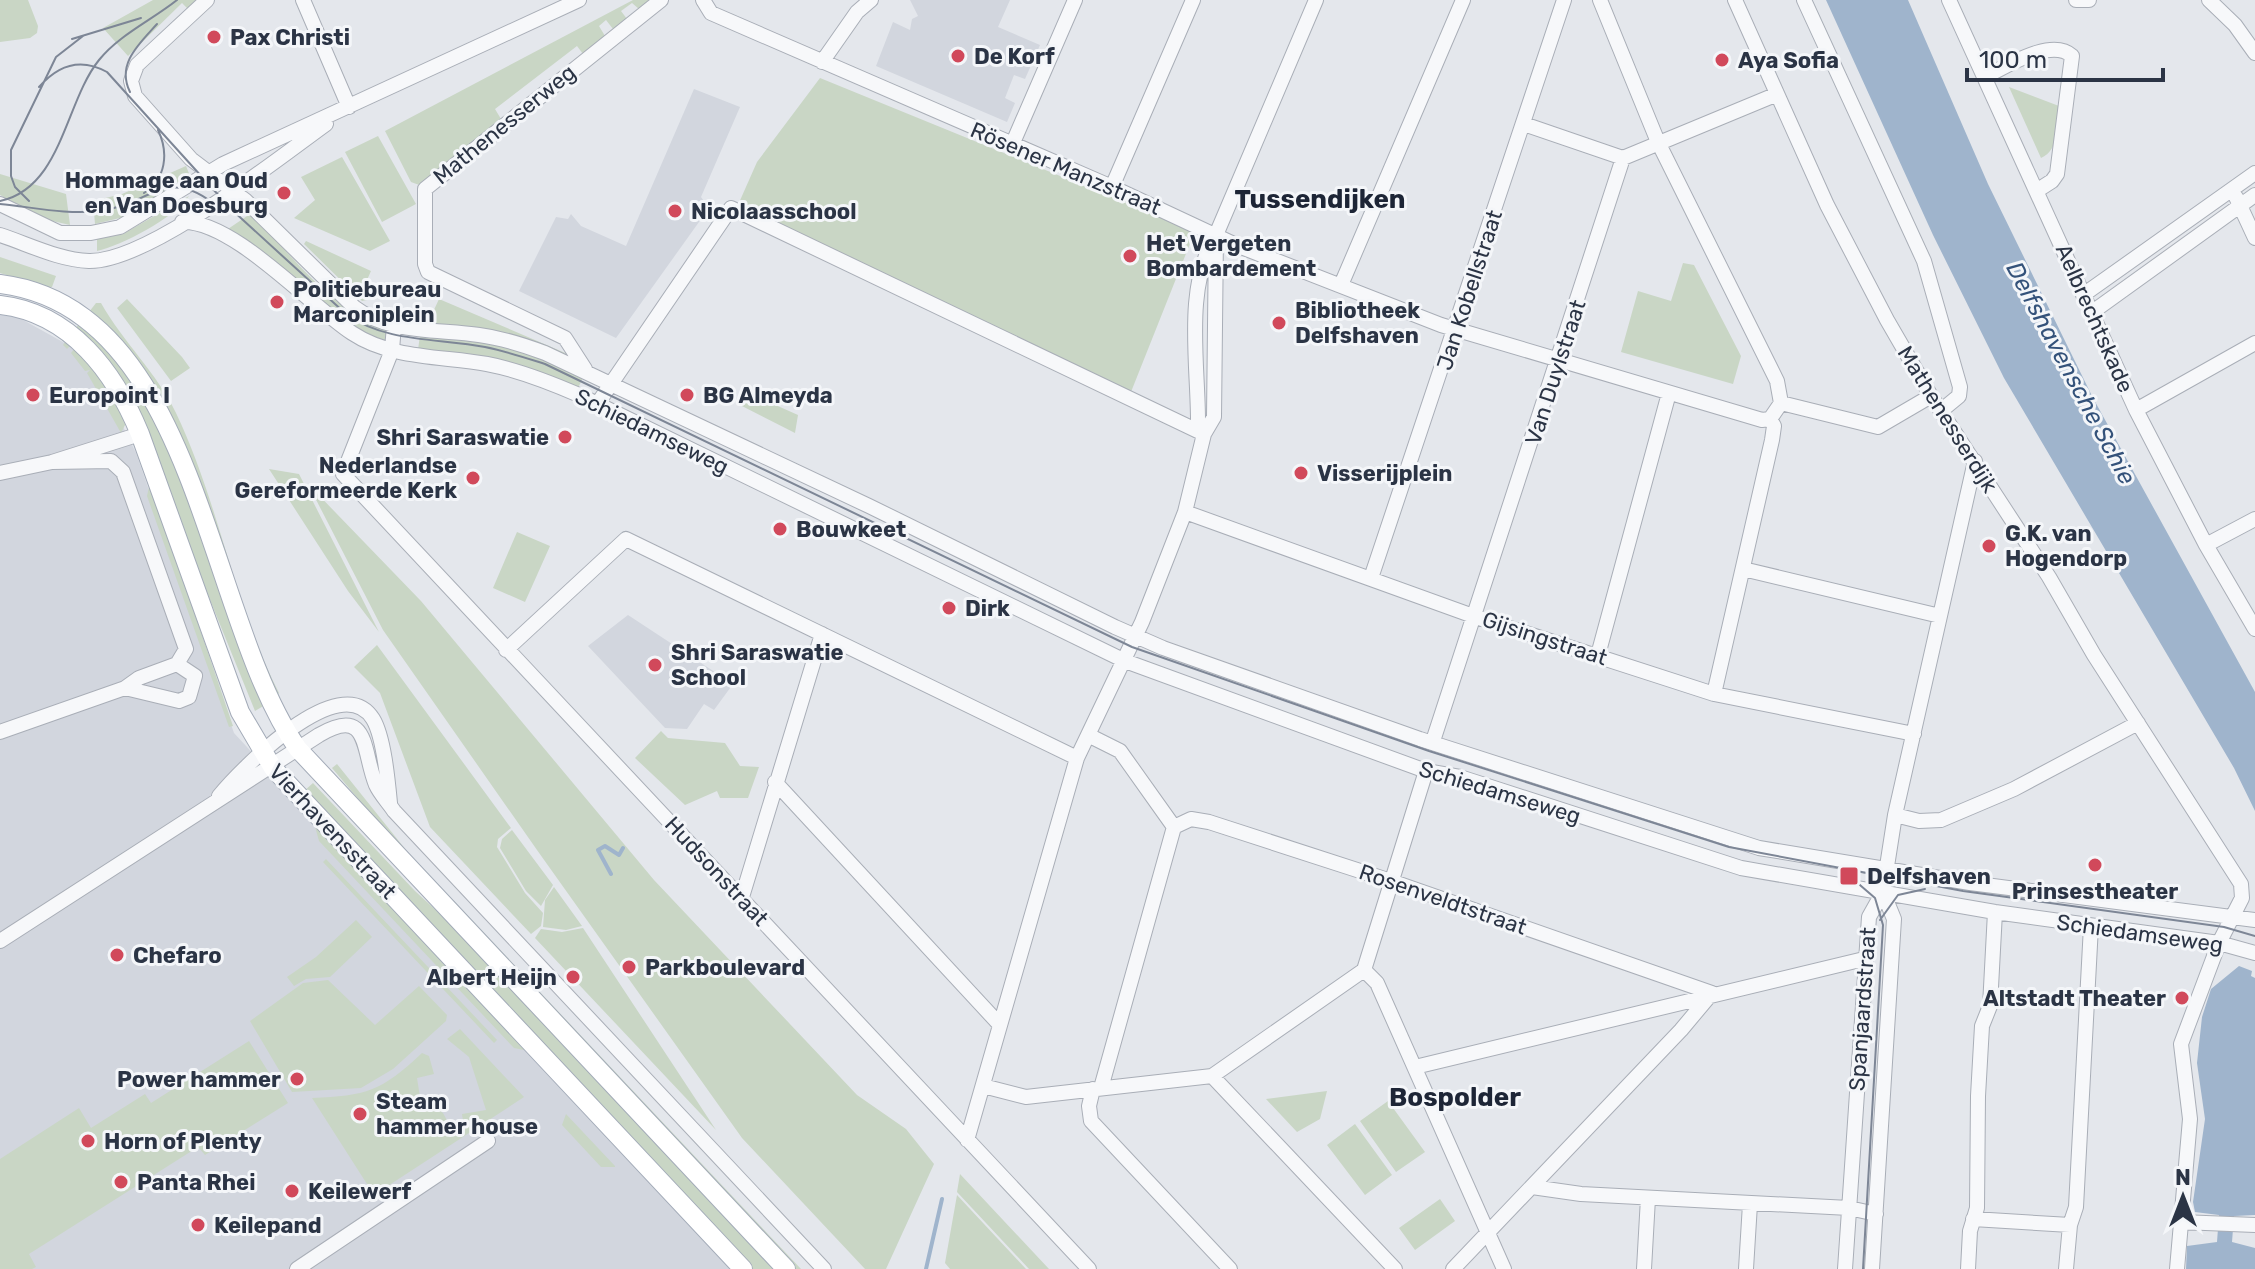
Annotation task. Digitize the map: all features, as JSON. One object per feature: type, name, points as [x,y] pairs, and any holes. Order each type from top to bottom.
[{"type":"main road","name":"Vierhavensstraat","points":[[0,284],[44,294],[82,315],[126,360],[144,386],[178,449],[270,703],[293,742],[786,1269]]},
{"type":"main road","name":"Vierhavensstraat","points":[[0,305],[35,314],[67,332],[88,349],[121,393],[140,434],[240,712],[273,768],[743,1269]]},
{"type":"street","name":"Schiedamseweg","points":[[207,0],[137,65],[131,81],[140,104],[191,159],[234,191],[357,309],[394,325],[503,340],[585,370],[1136,636],[1433,741],[1742,844],[2003,888],[2235,915],[2255,920]]},
{"type":"street","points":[[303,0],[349,107]]},
{"type":"street","points":[[0,204],[50,230],[98,233],[131,222],[210,171],[579,0]]},
{"type":"street","name":"Mathenesserweg","points":[[440,279],[431,274],[425,264],[427,186],[661,0]]},
{"type":"street","name":"Rösener Manzstraat","points":[[703,0],[711,13],[1216,235],[1341,285],[1456,328],[1558,361],[1762,420],[1770,419]]},
{"type":"street","points":[[822,62],[857,12],[871,0]]},
{"type":"street","points":[[1012,145],[1075,0]]},
{"type":"street","points":[[1112,187],[1193,0]]},
{"type":"street","points":[[967,1140],[1077,758],[1136,636],[1185,512],[1204,434],[1214,417],[1217,388],[1213,318],[1216,235],[1316,0]]},
{"type":"street","points":[[1341,285],[1463,0]]},
{"type":"street","name":"Jan Kobellstraat","points":[[1371,578],[1564,0]]},
{"type":"street","points":[[1600,0],[1658,142],[1777,381],[1781,403],[1770,419],[1774,426],[1772,440],[1714,694]]},
{"type":"street","name":"Mathenesserdijk","points":[[1735,0],[1775,95],[1859,267],[1931,396],[2241,884],[2242,896],[2235,915],[2219,943],[2181,1044],[2190,1119],[2177,1269]]},
{"type":"street","points":[[1804,0],[1924,261],[1960,387],[1959,396],[1942,410]]},
{"type":"street","name":"Aelbrechtskade","points":[[1949,0],[2136,410],[2206,545],[2255,629]]},
{"type":"street","points":[[2077,0],[2089,0]]},
{"type":"street","points":[[2209,0],[2235,25],[2255,53]]},
{"type":"street","points":[[1984,77],[2049,50],[2064,50],[2072,56],[2057,174],[2038,190]]},
{"type":"street","points":[[1524,124],[1623,158],[1775,95]]},
{"type":"street","points":[[0,235],[69,258],[91,261],[130,252],[234,191],[349,107]]},
{"type":"street","name":"Van Duylstraat","points":[[1433,741],[1476,617],[1623,158]]},
{"type":"street","points":[[2083,295],[2255,173]]},
{"type":"street","points":[[2231,190],[2255,238]]},
{"type":"street","points":[[2091,313],[2255,195]]},
{"type":"street","points":[[598,403],[610,381],[731,208],[1204,434]]},
{"type":"street","name":"Schiedamseweg","points":[[182,222],[218,228],[353,334],[392,350],[504,368],[598,403],[1125,661],[1426,771],[1460,777],[1730,865],[1995,912],[2219,943],[2255,953]]},
{"type":"street","name":"Schiedamseweg","points":[[440,279],[565,338],[585,370]]},
{"type":"street","points":[[392,350],[394,325]]},
{"type":"street","points":[[2136,410],[2255,343]]},
{"type":"street","name":"Hudsonstraat","points":[[392,350],[343,474],[1089,1269]]},
{"type":"street","points":[[1598,655],[1669,393]]},
{"type":"street","points":[[1781,403],[1878,427],[1931,396]]},
{"type":"street","points":[[0,473],[52,462],[140,434]]},
{"type":"street","points":[[0,732],[125,688],[139,678],[177,664],[186,649],[123,472],[111,461],[52,462]]},
{"type":"street","points":[[1883,892],[1895,815],[1975,461]]},
{"type":"street","name":"Gijsingstraat","points":[[1185,512],[1476,617],[1714,694],[1914,734]]},
{"type":"street","points":[[2206,545],[2255,519]]},
{"type":"street","points":[[506,650],[626,539],[1077,758]]},
{"type":"street","points":[[1743,569],[1940,616]]},
{"type":"street","points":[[742,897],[822,634]]},
{"type":"street","points":[[125,688],[179,701],[189,697],[195,676],[177,664]]},
{"type":"street","name":"Vierhavensstraat","points":[[293,742],[335,704],[345,703],[362,709],[376,726],[390,805]]},
{"type":"street","points":[[1895,815],[1919,821],[1941,820],[2014,789],[2138,723]]},
{"type":"street","name":"Vierhavensstraat","points":[[293,742],[338,726],[356,728],[363,736],[377,788],[390,805],[824,1269]]},
{"type":"street","points":[[1090,736],[1120,751],[1174,827],[1097,1089],[1089,1106],[1091,1121],[1230,1269]]},
{"type":"street","points":[[216,799],[261,751],[293,742]]},
{"type":"street","points":[[0,941],[216,799],[273,768],[293,742]]},
{"type":"street","points":[[983,1086],[1026,1097],[1212,1076],[1364,970],[1426,771]]},
{"type":"street","points":[[775,782],[1000,1025]]},
{"type":"street","name":"Rosenveldtstraat","points":[[1174,827],[1191,819],[1209,822],[1391,881],[1712,993]]},
{"type":"street","name":"Spanjaardstraat","points":[[1845,1269],[1864,959],[1869,917],[1883,892]]},
{"type":"street","name":"Spanjaardstraat","points":[[1872,1269],[1894,919],[1883,892]]},
{"type":"street","points":[[1968,1269],[1980,1164],[1975,1144],[1981,1040],[1990,1006],[1995,912]]},
{"type":"street","points":[[2066,1269],[2070,1225],[2076,1207],[2091,926]]},
{"type":"street","points":[[1415,1067],[1712,993],[1864,959]]},
{"type":"street","points":[[1364,970],[1377,983],[1504,1269]]},
{"type":"street","points":[[1453,1269],[1712,993]]},
{"type":"street","points":[[1212,1076],[1395,1269]]},
{"type":"street","points":[[297,1269],[488,1141]]},
{"type":"street","points":[[1532,1187],[1648,1198],[1849,1208],[1876,1214]]},
{"type":"street","points":[[1644,1269],[1648,1198]]},
{"type":"street","points":[[1746,1269],[1750,1204]]},
{"type":"street","points":[[1973,1219],[2070,1225]]},
{"type":"street","points":[[2181,1227],[2255,1225]]},
{"type":"shaded area","name":"De Korf","points":[[910,0],[1010,0],[998,27],[1040,45],[1025,79],[1014,75],[1005,98],[1015,103],[1007,122],[876,66],[893,22],[910,30],[912,19],[918,16]]},
{"type":"shaded area","name":"Nicolaasschool","points":[[694,89],[740,107],[701,197],[709,208],[616,338],[519,291],[556,217],[568,219],[571,214],[581,226],[626,246]]},
{"type":"shaded area","points":[[0,315],[16,316],[70,346],[102,384],[136,453],[234,733],[731,1269],[0,1269]]},
{"type":"shaded area","name":"Shri Saraswatie School","points":[[628,615],[733,684],[714,710],[704,704],[687,729],[665,728],[588,646]]},
{"type":"green space","points":[[0,0],[28,0],[38,26],[37,33],[30,38],[0,42]]},
{"type":"green space","points":[[153,0],[200,0],[189,10],[182,3],[128,56],[103,28]]},
{"type":"green space","points":[[633,0],[654,0],[639,9],[632,3],[621,11],[627,19],[613,29],[606,20],[599,26],[605,36],[583,54],[577,46],[495,109],[501,119],[422,186],[411,182],[385,131]]},
{"type":"green space","points":[[820,78],[1195,231],[1129,397],[738,205],[757,162]]},
{"type":"green space","points":[[2009,87],[2059,106],[2055,143],[2041,158]]},
{"type":"green space","points":[[378,136],[416,204],[382,222],[345,152]]},
{"type":"green space","points":[[342,157],[390,241],[370,251],[294,218],[315,200],[301,177]]},
{"type":"green space","points":[[186,166],[190,176],[124,217],[95,224],[93,201],[122,194]]},
{"type":"green space","points":[[0,174],[66,194],[70,225],[48,220],[0,195]]},
{"type":"green space","points":[[189,196],[173,213],[147,230],[97,251],[97,239],[123,234]]},
{"type":"green space","points":[[250,214],[332,297],[369,323],[389,331],[389,344],[364,335],[228,229]]},
{"type":"green space","points":[[306,241],[371,271],[367,280],[375,284],[367,300],[362,301],[304,244]]},
{"type":"green space","points":[[0,257],[56,276],[52,287],[0,273]]},
{"type":"green space","points":[[1683,263],[1694,265],[1741,356],[1733,384],[1621,352],[1638,291],[1671,301]]},
{"type":"green space","points":[[127,299],[190,368],[171,381],[117,308]]},
{"type":"green space","points":[[439,299],[570,355],[428,323]]},
{"type":"green space","points":[[96,303],[101,303],[176,413],[204,482],[250,625],[279,693],[276,696],[181,437],[140,371],[89,312]]},
{"type":"green space","points":[[80,322],[103,342],[158,420],[265,705],[255,711],[187,543],[146,429],[76,328]]},
{"type":"green space","points":[[420,335],[498,343],[585,374],[577,390],[418,350]]},
{"type":"green space","points":[[67,339],[91,360],[127,421],[121,433],[87,373],[90,370],[85,371],[71,353],[75,348],[71,345],[67,349],[63,345]]},
{"type":"green space","points":[[744,391],[798,415],[795,433],[740,405]]},
{"type":"green space","points":[[269,469],[299,474],[379,632],[348,591]]},
{"type":"green space","points":[[150,482],[233,726],[229,727],[147,496]]},
{"type":"green space","points":[[308,484],[421,601],[654,880],[857,1095],[906,1129],[934,1164],[886,1269],[865,1269],[742,1138],[383,630]]},
{"type":"green space","points":[[517,532],[550,546],[525,602],[493,588]]},
{"type":"green space","points":[[377,645],[511,828],[498,839],[497,847],[525,893],[543,913],[541,926],[531,934],[430,827],[380,693],[354,667]]},
{"type":"green space","points":[[661,731],[668,738],[725,743],[740,766],[759,767],[748,798],[720,798],[717,791],[685,805],[635,758]]},
{"type":"green space","points":[[337,764],[406,850],[801,1269],[796,1269],[404,853],[332,768]]},
{"type":"green space","points":[[313,783],[415,891],[462,934],[778,1269],[753,1269],[303,792]]},
{"type":"green space","points":[[314,823],[529,1051],[514,1048],[319,841]]},
{"type":"green space","points":[[512,830],[553,885],[541,906],[526,891],[500,848],[502,839]]},
{"type":"green space","points":[[326,859],[497,1040],[494,1043],[323,862]]},
{"type":"green space","points":[[554,887],[582,926],[566,930],[543,927],[545,900]]},
{"type":"green space","points":[[356,920],[372,937],[330,977],[306,979],[294,986],[287,977],[316,957]]},
{"type":"green space","points":[[583,928],[716,1130],[535,938],[541,929],[562,932]]},
{"type":"green space","points":[[328,980],[375,1025],[419,986],[447,1015],[446,1021],[393,1069],[361,1088],[292,1092],[250,1021],[303,983]]},
{"type":"green space","points":[[460,1029],[524,1097],[374,1195],[312,1098],[372,1089],[396,1076],[422,1053],[429,1056],[434,1074],[417,1078],[420,1097],[443,1113],[449,1124],[463,1121],[462,1114],[486,1110],[469,1057],[447,1039]]},
{"type":"green space","points":[[249,1041],[288,1103],[205,1155],[198,1147],[29,1254],[36,1267],[0,1269],[0,1159],[79,1108],[91,1128],[145,1094],[151,1103]]},
{"type":"green space","points":[[1327,1091],[1320,1119],[1297,1132],[1266,1099]]},
{"type":"green space","points":[[1388,1101],[1425,1152],[1396,1172],[1360,1121]]},
{"type":"green space","points":[[566,1114],[615,1167],[601,1167],[562,1125]]},
{"type":"green space","points":[[1355,1124],[1392,1175],[1365,1195],[1327,1145]]},
{"type":"green space","points":[[960,1174],[1049,1269],[1029,1269],[957,1192]]},
{"type":"green space","points":[[957,1195],[1026,1269],[950,1269],[945,1263]]},
{"type":"green space","points":[[1440,1199],[1455,1221],[1415,1250],[1399,1228]]},
{"type":"water","name":"Delfshavensche Schie","points":[[1826,0],[1908,0],[1988,184],[2093,398],[2255,692],[2255,811],[2234,768],[2004,378],[1933,235]]},
{"type":"water","points":[[2239,966],[2252,971],[2251,976],[2255,978],[2255,1215],[2234,1216],[2232,1242],[2255,1248],[2255,1269],[2186,1269],[2187,1246],[2217,1242],[2219,1215],[2195,1212],[2193,1202],[2205,1119],[2197,1063],[2202,1017],[2211,989]]},
{"type":"waterway","points":[[611,874],[598,850],[605,846],[619,855],[623,848]]},
{"type":"waterway","points":[[926,1269],[942,1199]]},
{"type":"tram line","points":[[0,201],[21,193],[50,162],[78,98],[99,60],[126,35],[177,0]]},
{"type":"tram line","points":[[72,39],[141,18]]},
{"type":"tram line","points":[[130,92],[126,82],[128,63],[157,24]]},
{"type":"tram line","points":[[29,201],[15,187],[11,176],[11,150],[56,57],[83,36]]},
{"type":"tram line","points":[[39,87],[54,73],[79,64],[107,72],[231,209],[346,314],[362,323],[395,335],[485,347],[545,364],[1132,647],[1429,751],[1729,847],[1963,891],[2224,927],[2255,936]]},
{"type":"tram line","points":[[144,193],[157,180],[163,165],[164,148],[158,130]]},
{"type":"tram line","points":[[0,204],[62,211],[99,211],[172,188],[201,195],[219,208]]},
{"type":"tram line","points":[[1846,873],[1875,898],[1883,925],[1863,1269]]},
{"type":"tram line","points":[[1880,920],[1898,895],[1925,889]]},
{"type":"place","name":"Pax Christi","points":[[214,37]]},
{"type":"place","name":"De Korf","points":[[958,56]]},
{"type":"place","name":"Aya Sofia","points":[[1722,60]]},
{"type":"place","name":"Hommage aan Oud en Van Doesburg","points":[[284,193]]},
{"type":"place","name":"Nicolaasschool","points":[[675,211]]},
{"type":"place","name":"Het Vergeten Bombardement","points":[[1130,256]]},
{"type":"place","name":"Politiebureau Marconiplein","points":[[277,302]]},
{"type":"place","name":"Bibliotheek Delfshaven","points":[[1279,323]]},
{"type":"place","name":"Europoint I","points":[[33,395]]},
{"type":"place","name":"BG Almeyda","points":[[687,395]]},
{"type":"place","name":"Shri Saraswatie","points":[[565,437]]},
{"type":"place","name":"Visserijplein","points":[[1301,473]]},
{"type":"place","name":"Nederlandse Gereformeerde Kerk","points":[[473,478]]},
{"type":"place","name":"Bouwkeet","points":[[780,529]]},
{"type":"place","name":"G.K. van Hogendorp","points":[[1989,546]]},
{"type":"place","name":"Dirk","points":[[949,608]]},
{"type":"place","name":"Shri Saraswatie School","points":[[655,665]]},
{"type":"place","name":"Prinsestheater","points":[[2095,865]]},
{"type":"place","name":"Delfshaven","points":[[1849,876]]},
{"type":"place","name":"Chefaro","points":[[117,955]]},
{"type":"place","name":"Parkboulevard","points":[[629,967]]},
{"type":"place","name":"Albert Heijn","points":[[573,977]]},
{"type":"place","name":"Altstadt Theater","points":[[2182,998]]},
{"type":"place","name":"Power hammer","points":[[297,1079]]},
{"type":"place","name":"Steam hammer house","points":[[360,1114]]},
{"type":"place","name":"Horn of Plenty","points":[[88,1141]]},
{"type":"place","name":"Panta Rhei","points":[[121,1182]]},
{"type":"place","name":"Keilewerf","points":[[292,1191]]},
{"type":"place","name":"Keilepand","points":[[198,1225]]},
{"type":"district","name":"Tussendijken","points":[[1320,199]]},
{"type":"district","name":"Bospolder","points":[[1455,1097]]}]
